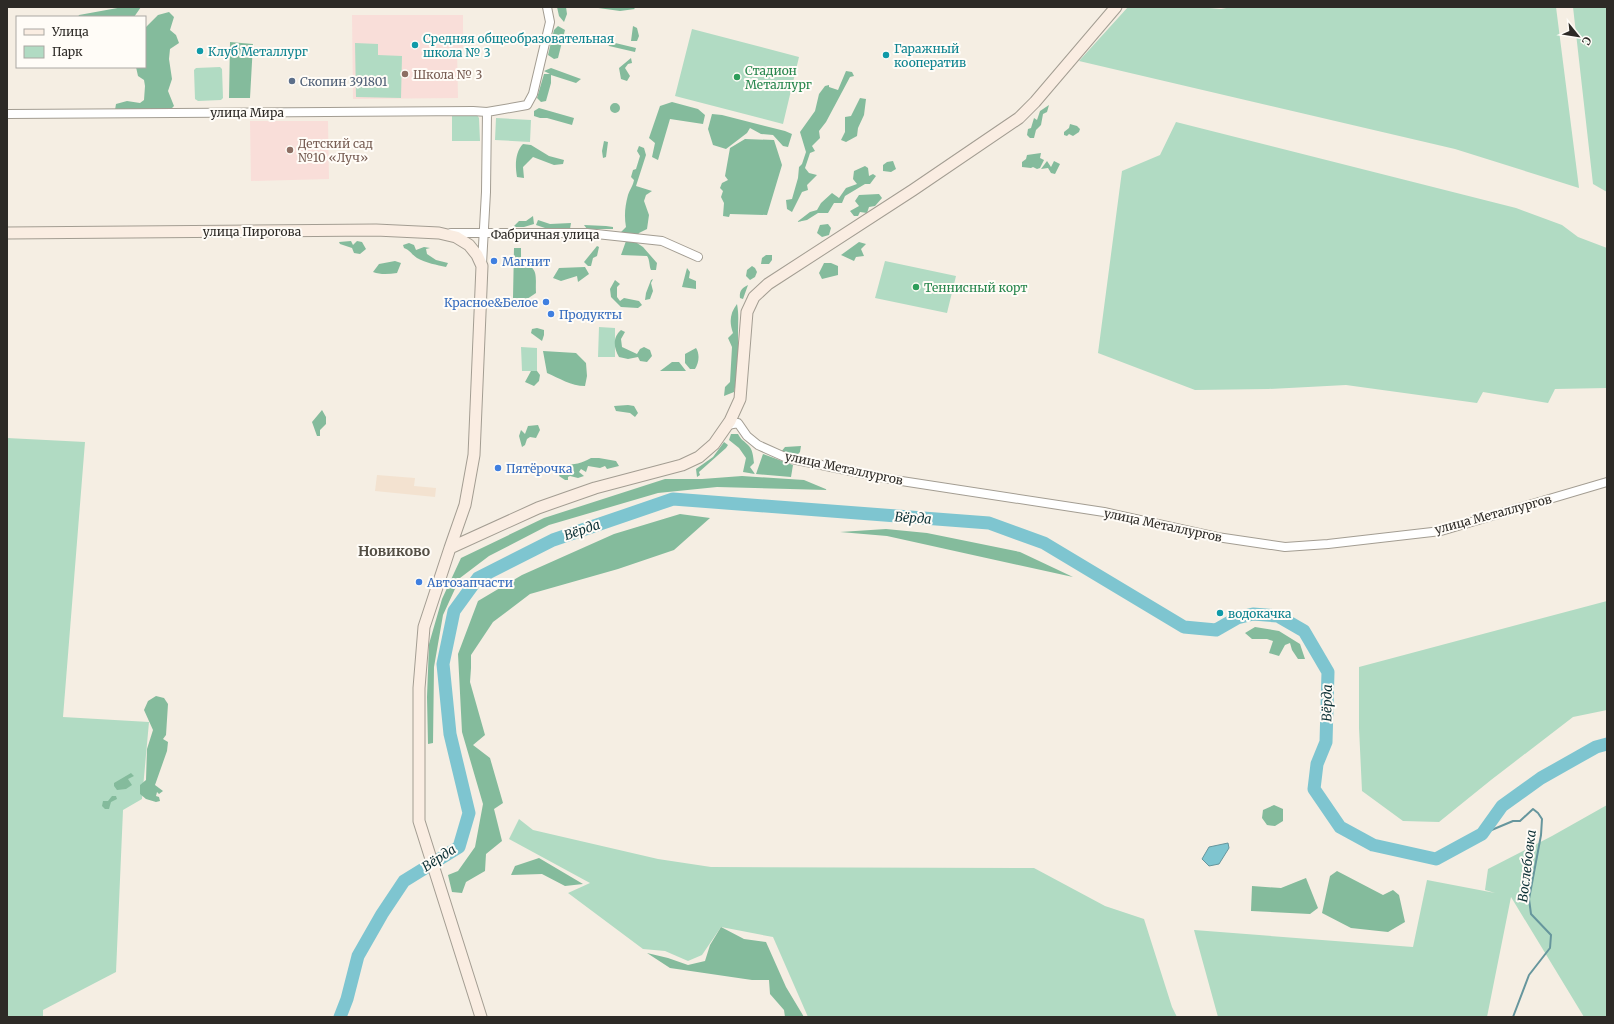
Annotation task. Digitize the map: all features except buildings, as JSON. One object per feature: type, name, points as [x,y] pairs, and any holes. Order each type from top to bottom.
[{"type":"street","points":[[487,112],[527,105],[533,94],[550,22],[547,7]]},
{"type":"street","points":[[450,548],[538,508],[595,488],[682,465],[699,457],[714,444],[728,425],[740,399],[747,312],[754,297],[768,284],[913,190],[1019,118],[1035,102],[1116,7]]},
{"type":"street","name":"улица Мира","points":[[7,114],[487,112]]},
{"type":"street","name":"Фабричная улица","points":[[482,266],[487,112]]},
{"type":"street","name":"улица Пирогова","points":[[7,233],[368,230],[439,233],[456,238],[469,245],[477,255],[482,266]]},
{"type":"street","name":"Фабричная улица","points":[[484,234],[587,232],[662,240],[698,257]]},
{"type":"street","points":[[439,233],[484,234]]},
{"type":"street","points":[[481,1017],[419,821],[419,688],[424,627],[465,505],[474,455],[482,266]]},
{"type":"street","name":"улица Металлургов","points":[[728,425],[738,423],[747,436],[758,445],[769,451],[787,458],[819,465],[895,480],[1104,512],[1217,537],[1286,547],[1328,544],[1441,531],[1607,482]]},
{"type":"shaded area","name":"Школа № 3","points":[[352,15],[463,15],[463,48],[457,49],[458,98],[353,99]]},
{"type":"shaded area","name":"Детский сад №10 «Луч»","points":[[250,121],[328,121],[329,179],[251,181]]},
{"type":"shaded area","points":[[377,475],[415,478],[414,486],[436,488],[435,497],[375,491]]},
{"type":"green space","points":[[123,7],[141,7],[135,16],[79,15]]},
{"type":"green space","points":[[557,7],[566,7],[567,14],[564,22],[559,16]]},
{"type":"green space","points":[[591,7],[633,7],[635,9],[620,11]]},
{"type":"green space","points":[[1128,7],[1197,7],[1221,9],[1232,7],[1556,7],[1579,188],[1455,149],[1079,61]]},
{"type":"green space","points":[[1573,7],[1607,7],[1607,192],[1593,184]]},
{"type":"green space","points":[[169,12],[174,17],[170,30],[176,35],[179,43],[170,49],[169,59],[172,79],[168,91],[174,106],[171,109],[115,110],[116,104],[127,101],[140,103],[144,100],[144,80],[138,76],[136,68],[146,68],[146,27],[158,15]]},
{"type":"green space","points":[[558,26],[565,30],[558,58],[554,59],[548,55],[554,30]]},
{"type":"green space","points":[[633,26],[637,28],[639,36],[637,41],[631,41]]},
{"type":"green space","name":"Стадион Металлург","points":[[692,29],[799,57],[783,124],[675,96]]},
{"type":"green space","points":[[607,41],[636,48],[635,52],[609,46]]},
{"type":"green space","points":[[230,42],[253,44],[250,98],[229,98]]},
{"type":"green space","points":[[355,43],[378,44],[378,55],[402,56],[401,98],[356,97]]},
{"type":"green space","points":[[631,58],[632,63],[628,64],[625,68],[630,76],[627,81],[621,79],[619,68]]},
{"type":"green space","points":[[220,67],[222,69],[223,98],[221,100],[198,101],[195,99],[194,70],[196,68]]},
{"type":"green space","points":[[551,68],[581,79],[576,83],[551,75],[551,83],[546,101],[541,102],[537,98],[544,74],[550,74],[544,71]]},
{"type":"green space","points":[[846,71],[852,72],[854,76],[850,77],[826,122],[819,131],[820,138],[812,146],[815,151],[810,153],[805,168],[809,173],[817,175],[807,185],[808,190],[802,192],[792,212],[787,209],[786,200],[792,199],[798,178],[799,167],[802,164],[806,152],[800,132],[815,111],[819,94],[825,86],[829,85],[829,87],[838,90]]},
{"type":"green space","points":[[860,98],[866,99],[864,115],[858,128],[857,136],[846,142],[841,140],[845,132],[845,117],[851,116]]},
{"type":"green space","points":[[672,102],[698,109],[705,115],[703,124],[670,119],[658,160],[652,157],[655,143],[649,138],[660,106]]},
{"type":"green space","points":[[615,103],[620,108],[615,113],[610,108]]},
{"type":"green space","points":[[1049,105],[1047,112],[1043,114],[1041,125],[1036,130],[1034,138],[1030,138],[1027,135],[1028,129],[1031,128],[1034,118],[1037,120],[1040,111]]},
{"type":"green space","points":[[539,108],[574,118],[572,125],[534,116],[534,111]]},
{"type":"green space","points":[[712,114],[722,115],[792,134],[788,147],[783,146],[773,135],[761,134],[750,128],[747,133],[726,149],[713,145],[708,129]]},
{"type":"green space","points":[[477,115],[479,118],[480,141],[452,141],[452,116]]},
{"type":"green space","points":[[496,118],[531,120],[530,142],[495,140]]},
{"type":"green space","points":[[1176,122],[1516,208],[1562,225],[1578,237],[1607,248],[1607,388],[1555,389],[1548,403],[1483,392],[1477,403],[1346,385],[1268,389],[1195,390],[1098,353],[1122,171],[1160,155]]},
{"type":"green space","points":[[1070,124],[1077,126],[1080,129],[1079,132],[1073,136],[1069,134],[1067,136],[1064,135],[1064,132],[1069,128]]},
{"type":"green space","points":[[745,139],[774,140],[782,165],[767,215],[730,214],[729,217],[723,216],[724,203],[721,197],[723,191],[720,188],[722,183],[728,180],[725,176],[730,148]]},
{"type":"green space","points":[[604,141],[608,142],[606,157],[603,158],[602,151]]},
{"type":"green space","points":[[523,144],[531,145],[549,156],[564,160],[563,164],[554,165],[533,157],[523,167],[524,178],[517,177],[516,159],[518,151]]},
{"type":"green space","points":[[639,146],[644,148],[646,155],[636,186],[652,191],[646,195],[644,201],[649,215],[647,229],[639,233],[634,241],[643,247],[657,263],[656,270],[651,270],[647,256],[621,255],[626,241],[621,232],[626,227],[626,203],[634,180],[631,177],[633,170],[636,169],[640,156],[637,151]]},
{"type":"green space","points":[[1041,153],[1040,158],[1044,160],[1040,168],[1022,167],[1022,162],[1026,159],[1027,155]]},
{"type":"green space","points":[[893,161],[896,169],[891,172],[883,171],[883,165],[887,162]]},
{"type":"green space","points":[[1047,161],[1051,167],[1054,161],[1060,164],[1055,174],[1051,173],[1048,168],[1041,169]]},
{"type":"green space","points":[[865,166],[868,168],[869,176],[873,174],[876,176],[870,184],[865,184],[845,196],[842,203],[834,203],[828,213],[818,213],[807,220],[797,222],[810,212],[817,210],[821,203],[832,193],[839,198],[846,188],[857,184],[853,179],[854,171]]},
{"type":"green space","points":[[879,194],[882,198],[875,206],[869,207],[867,213],[860,212],[858,216],[854,216],[850,211],[859,206],[855,201],[859,195]]},
{"type":"green space","points":[[533,216],[534,224],[524,227],[513,227],[519,221],[526,221]]},
{"type":"green space","points":[[538,220],[550,224],[571,223],[570,229],[548,229],[536,225]]},
{"type":"green space","points":[[828,224],[831,228],[829,235],[822,237],[817,233],[820,225]]},
{"type":"green space","points":[[584,225],[606,226],[613,227],[613,229],[587,229]]},
{"type":"green space","points":[[351,241],[353,245],[357,241],[362,242],[366,249],[360,254],[354,253],[352,248],[340,244],[339,242]]},
{"type":"green space","points":[[859,242],[866,244],[861,249],[864,256],[856,257],[854,261],[841,255]]},
{"type":"green space","points":[[409,243],[414,245],[416,250],[424,247],[430,248],[426,249],[427,254],[436,260],[448,263],[446,267],[428,263],[417,258],[404,248],[403,245]]},
{"type":"green space","points":[[597,246],[599,247],[597,256],[593,258],[591,266],[588,266],[584,262]]},
{"type":"green space","points":[[514,248],[521,248],[521,263],[531,267],[534,270],[536,278],[536,293],[527,299],[513,298]]},
{"type":"green space","points":[[766,255],[772,255],[772,260],[769,264],[761,264],[762,258]]},
{"type":"green space","points":[[395,261],[401,263],[397,273],[382,274],[373,272],[379,264]]},
{"type":"green space","name":"Теннисный корт","points":[[885,261],[956,276],[947,313],[875,298]]},
{"type":"green space","points":[[824,263],[831,263],[838,266],[838,275],[822,279],[819,273]]},
{"type":"green space","points":[[752,266],[757,272],[755,277],[750,280],[746,276],[747,270]]},
{"type":"green space","points":[[585,267],[589,274],[578,282],[577,276],[561,281],[553,278],[559,268]]},
{"type":"green space","points":[[687,268],[690,272],[689,278],[696,281],[696,289],[682,287]]},
{"type":"green space","points":[[653,279],[651,283],[653,291],[650,299],[645,300],[646,293],[651,280]]},
{"type":"green space","points":[[615,280],[620,284],[617,287],[617,297],[620,301],[624,298],[639,301],[642,305],[638,308],[621,307],[611,297],[610,289]]},
{"type":"green space","points":[[748,285],[743,299],[740,298],[741,290]]},
{"type":"green space","points":[[737,304],[737,377],[734,392],[724,396],[725,387],[730,382],[732,347],[728,338],[733,333],[731,318]]},
{"type":"green space","points":[[599,327],[615,328],[615,357],[598,357]]},
{"type":"green space","points":[[537,328],[544,330],[542,341],[531,333],[532,329]]},
{"type":"green space","points":[[621,330],[625,332],[621,339],[622,347],[637,354],[640,349],[644,347],[650,350],[652,356],[647,362],[640,361],[638,357],[628,359],[619,357],[616,350],[615,340],[616,336]]},
{"type":"green space","points":[[521,347],[537,348],[537,371],[522,371]]},
{"type":"green space","points":[[696,348],[698,356],[697,364],[695,369],[690,369],[685,363],[685,354]]},
{"type":"green space","points":[[543,351],[576,353],[586,363],[587,376],[585,386],[570,383],[547,373]]},
{"type":"green space","points":[[672,362],[679,362],[686,371],[660,371]]},
{"type":"green space","points":[[531,371],[537,371],[540,375],[539,381],[534,386],[525,382]]},
{"type":"green space","points":[[614,406],[634,406],[638,413],[635,417],[630,413],[616,411]]},
{"type":"green space","points":[[322,410],[326,417],[326,424],[320,430],[320,436],[317,436],[312,422]]},
{"type":"green space","points":[[538,425],[540,430],[536,438],[530,437],[522,447],[519,436],[521,430],[525,434],[528,426]]},
{"type":"green space","points":[[731,434],[738,434],[749,446],[754,463],[750,467],[755,474],[743,472],[746,458],[739,448],[729,440]]},
{"type":"green space","points":[[7,438],[85,442],[63,717],[149,722],[142,799],[123,810],[116,972],[43,1010],[43,1017],[7,1017]]},
{"type":"green space","points":[[724,442],[728,445],[726,448],[699,472],[700,475],[697,477],[696,469],[713,457]]},
{"type":"green space","points":[[801,446],[800,452],[795,457],[781,452],[785,447]]},
{"type":"green space","points":[[763,454],[793,465],[791,477],[756,474]]},
{"type":"green space","points":[[591,458],[616,461],[619,466],[607,469],[605,466],[600,468],[588,466],[586,472],[581,469],[579,472],[584,476],[578,478],[570,476],[568,477],[568,480],[565,480],[559,476],[564,465],[571,465]]},
{"type":"green space","points":[[742,476],[804,480],[828,490],[717,487],[658,493],[549,525],[489,556],[460,578],[443,615],[434,667],[433,743],[428,744],[427,697],[429,644],[442,599],[461,558],[544,518],[665,479],[702,479]]},
{"type":"green space","points":[[680,514],[710,518],[674,550],[618,569],[530,594],[493,622],[471,655],[470,682],[485,735],[473,745],[490,758],[503,803],[494,809],[502,841],[486,854],[485,871],[466,882],[462,893],[452,892],[448,875],[458,871],[475,847],[483,804],[462,732],[458,654],[478,601],[522,575],[614,534]]},
{"type":"green space","points":[[886,529],[927,533],[1020,552],[1073,577],[887,536],[840,532]]},
{"type":"green space","points":[[1607,601],[1607,710],[1573,717],[1439,822],[1403,821],[1362,791],[1359,728],[1359,667]]},
{"type":"green space","points":[[1255,627],[1279,631],[1300,644],[1305,659],[1298,659],[1292,650],[1290,643],[1285,645],[1279,656],[1269,653],[1273,641],[1267,639],[1252,639],[1245,633]]},
{"type":"green space","points":[[156,696],[164,698],[168,704],[166,735],[163,739],[168,742],[167,751],[155,785],[163,791],[159,794],[157,792],[156,796],[159,797],[160,801],[156,802],[146,799],[140,794],[140,785],[146,780],[147,749],[153,730],[144,710],[148,701]]},
{"type":"green space","points":[[131,773],[134,776],[128,779],[132,785],[126,789],[117,790],[114,783]]},
{"type":"green space","points":[[112,796],[116,796],[117,799],[111,802],[109,809],[105,809],[102,806],[103,801],[108,801]]},
{"type":"green space","points":[[1274,805],[1283,809],[1283,821],[1275,826],[1267,825],[1262,818],[1263,810]]},
{"type":"green space","points":[[1607,805],[1607,1017],[1584,1017],[1511,897],[1487,1017],[1218,1017],[1194,930],[1413,947],[1427,880],[1495,893],[1485,890],[1488,869],[1552,836]]},
{"type":"green space","points":[[519,819],[533,830],[658,859],[711,867],[1034,868],[1105,906],[1144,919],[1172,1007],[1177,1017],[808,1017],[773,937],[721,927],[702,955],[688,961],[665,951],[643,949],[568,893],[590,883],[509,839]]},
{"type":"green space","points":[[539,858],[583,884],[565,886],[542,874],[511,875],[515,866]]},
{"type":"green space","points":[[1337,871],[1383,895],[1393,890],[1399,895],[1405,922],[1388,932],[1351,928],[1322,913],[1330,876]]},
{"type":"green space","points":[[1306,878],[1318,908],[1310,914],[1251,911],[1252,886],[1281,888]]},
{"type":"green space","points":[[721,927],[744,939],[766,942],[786,987],[804,1017],[785,1017],[784,1010],[770,994],[769,980],[752,980],[670,968],[647,953],[688,965],[705,961],[710,945]]},
{"type":"water","points":[[1228,843],[1229,848],[1219,864],[1209,866],[1202,859],[1209,847]]},
{"type":"waterway","name":"Вёрда","points":[[340,1017],[347,999],[358,956],[382,914],[404,881],[459,847],[469,813],[450,734],[443,664],[454,611],[478,578],[553,540],[673,499],[989,523],[1044,543],[1184,627],[1216,630],[1237,618],[1253,614],[1278,616],[1304,631],[1328,672],[1326,742],[1317,764],[1314,789],[1340,827],[1373,845],[1436,859],[1482,834],[1502,806],[1541,778],[1596,747],[1607,744]]},
{"type":"waterway","name":"Вослебовка","points":[[1482,834],[1513,821],[1520,821],[1533,809],[1542,819],[1541,835],[1529,899],[1531,914],[1551,935],[1550,948],[1529,975],[1513,1017]]},
{"type":"place","name":"Средняя общеобразовательная школа № 3","points":[[415,45]]},
{"type":"place","name":"Клуб Металлург","points":[[200,51]]},
{"type":"place","name":"Гаражный кооператив","points":[[886,55]]},
{"type":"place","name":"Школа № 3","points":[[405,74]]},
{"type":"place","name":"Стадион Металлург","points":[[737,77]]},
{"type":"place","name":"Скопин 391801","points":[[292,81]]},
{"type":"place","name":"Детский сад №10 «Луч»","points":[[290,150]]},
{"type":"place","name":"Магнит","points":[[494,261]]},
{"type":"place","name":"Теннисный корт","points":[[916,287]]},
{"type":"place","name":"Красное&Белое","points":[[546,302]]},
{"type":"place","name":"Продукты","points":[[551,314]]},
{"type":"place","name":"Пятёрочка","points":[[498,468]]},
{"type":"place","name":"Автозапчасти","points":[[419,582]]},
{"type":"place","name":"водокачка","points":[[1220,613]]},
{"type":"district","name":"Новиково","points":[[394,551]]}]
